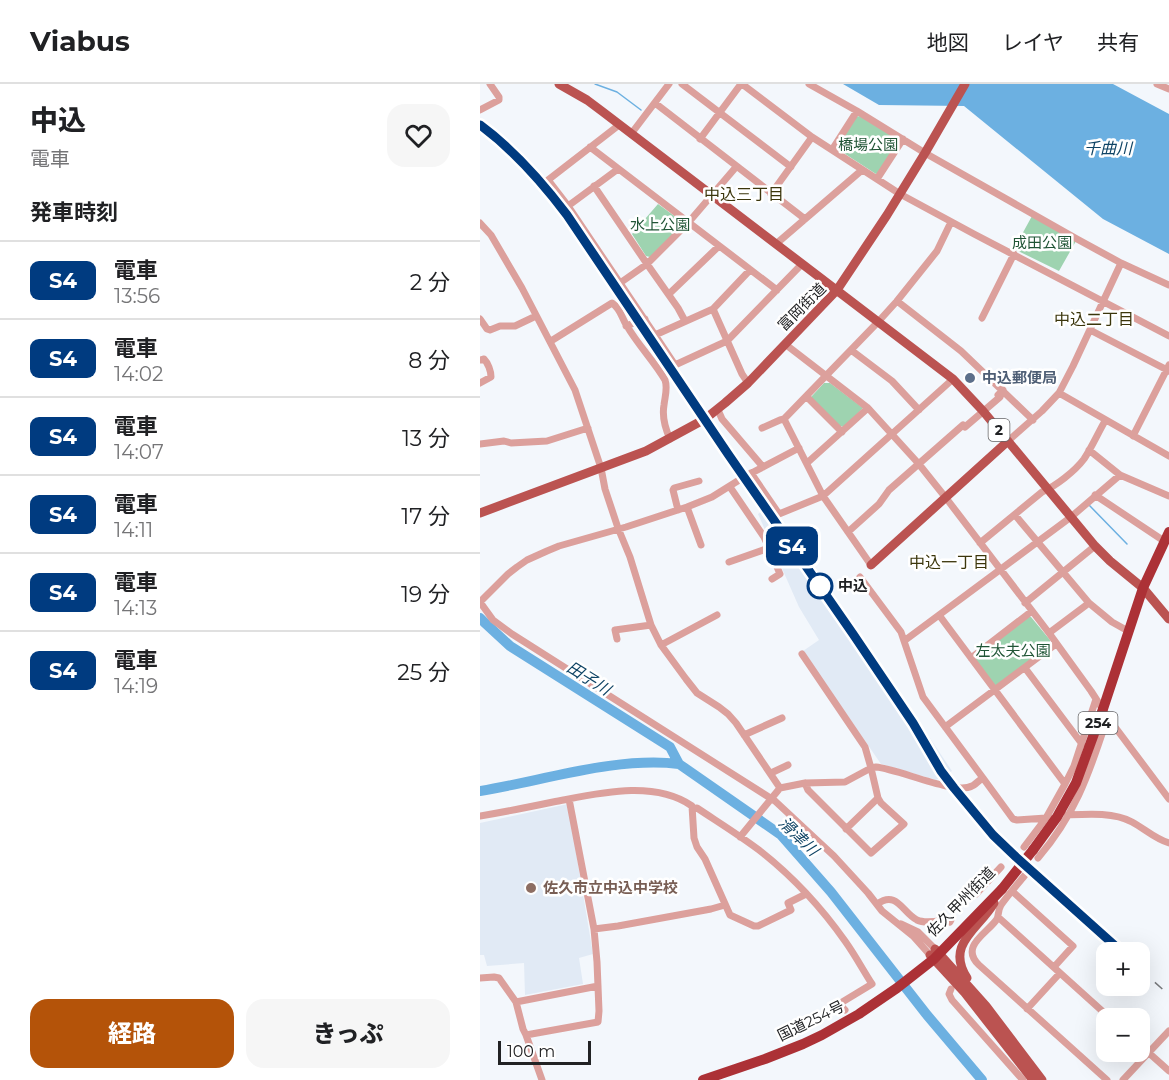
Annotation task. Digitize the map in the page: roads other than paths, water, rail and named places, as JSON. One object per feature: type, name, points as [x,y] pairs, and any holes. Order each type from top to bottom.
[{"type":"highway","name":"佐久甲州街道","points":[[935,954],[1003,889],[1057,817],[1076,783],[1143,588],[1167,537]]},
{"type":"highway","name":"国道254号","points":[[703,1080],[803,1044],[838,1026],[886,997],[921,969],[935,954]]},
{"type":"main road","name":"2","points":[[559,84],[587,100],[837,290]]},
{"type":"main road","points":[[837,290],[900,194],[965,84]]},
{"type":"main road","name":"富岡街道","points":[[480,513],[631,458],[705,419],[748,383],[837,290],[953,379],[983,411],[1095,546],[1143,588],[1169,619]]},
{"type":"main road","points":[[870,565],[1008,441]]},
{"type":"main road","points":[[986,1006],[979,992],[964,973],[960,955],[963,942],[1003,889]]},
{"type":"main road","name":"佐久甲州街道","points":[[935,954],[986,1006],[1042,1080]]},
{"type":"main road","name":"佐久甲州街道","points":[[935,954],[1033,1080]]},
{"type":"street","points":[[480,110],[499,100],[490,84]]},
{"type":"street","points":[[631,134],[669,84]]},
{"type":"street","points":[[682,84],[790,167]]},
{"type":"street","points":[[700,139],[742,84],[812,137],[900,194],[1169,336]]},
{"type":"street","points":[[809,84],[1121,263],[1169,285]]},
{"type":"street","points":[[1157,84],[1169,89]]},
{"type":"street","points":[[655,103],[805,219]]},
{"type":"street","points":[[832,150],[857,111]]},
{"type":"street","points":[[619,125],[548,180],[675,365],[727,341],[802,264]]},
{"type":"street","points":[[771,194],[812,137]]},
{"type":"street","points":[[877,179],[903,139]]},
{"type":"street","points":[[590,147],[777,290]]},
{"type":"street","points":[[620,283],[647,264],[688,223],[736,167]]},
{"type":"street","points":[[568,206],[618,169]]},
{"type":"street","points":[[776,244],[862,170]]},
{"type":"street","points":[[594,186],[669,294],[685,321]]},
{"type":"street","points":[[762,429],[784,419],[878,322],[937,251],[951,222]]},
{"type":"street","points":[[480,223],[491,235],[522,288],[575,390],[618,528],[630,557],[651,625],[661,645],[697,693],[728,714],[780,788]]},
{"type":"street","points":[[669,294],[719,246]]},
{"type":"street","points":[[982,318],[1014,254]]},
{"type":"street","points":[[1008,441],[1033,420],[1059,393],[1121,263]]},
{"type":"street","points":[[655,335],[713,309],[750,270]]},
{"type":"street","points":[[897,301],[961,351],[1033,420]]},
{"type":"street","points":[[550,341],[612,303],[620,309],[626,326],[667,385],[664,418],[670,439]]},
{"type":"street","points":[[713,309],[741,374],[748,383]]},
{"type":"street","points":[[480,319],[483,329],[490,330],[500,326],[512,327],[536,316]]},
{"type":"street","points":[[626,326],[645,319]]},
{"type":"street","points":[[1090,330],[1168,368],[1133,436]]},
{"type":"street","points":[[785,344],[868,408],[918,463],[1049,633],[1169,799]]},
{"type":"street","points":[[851,350],[892,381],[919,410]]},
{"type":"street","points":[[480,360],[486,361],[491,377],[480,383]]},
{"type":"street","points":[[751,473],[779,514],[823,496],[953,379]]},
{"type":"street","points":[[848,532],[879,504],[889,490],[918,463],[1000,397],[998,395],[1003,390]]},
{"type":"street","points":[[1059,393],[1169,456]]},
{"type":"street","points":[[807,397],[842,432]]},
{"type":"street","points":[[807,463],[868,408]]},
{"type":"street","points":[[718,410],[722,419],[763,467]]},
{"type":"street","points":[[784,419],[823,496],[870,565]]},
{"type":"street","points":[[980,543],[1078,466],[1106,421]]},
{"type":"street","points":[[480,444],[504,441],[511,443],[547,441],[588,428]]},
{"type":"street","points":[[799,448],[712,497],[678,510],[559,546],[527,560],[508,574],[480,602],[494,620],[517,638],[770,799],[834,856],[882,911],[894,921],[918,932],[935,954]]},
{"type":"street","points":[[1089,450],[1119,475],[1169,496]]},
{"type":"street","points":[[904,641],[1071,517],[1119,475]]},
{"type":"street","points":[[678,510],[674,488],[699,481]]},
{"type":"street","points":[[730,487],[764,537],[780,574],[772,579]]},
{"type":"street","points":[[1095,495],[1167,537]]},
{"type":"street","points":[[687,507],[701,545]]},
{"type":"street","points":[[1015,515],[1089,603],[1112,622],[1128,631]]},
{"type":"street","points":[[1025,603],[1095,546]]},
{"type":"street","points":[[729,562],[769,548]]},
{"type":"street","points":[[860,577],[901,632],[923,697],[1013,819],[1048,818]]},
{"type":"street","points":[[1049,633],[1089,603]]},
{"type":"street","points":[[970,658],[1032,611]]},
{"type":"street","points":[[661,645],[717,615]]},
{"type":"street","points":[[939,615],[1065,784]]},
{"type":"street","points":[[617,639],[615,626],[651,625]]},
{"type":"street","points":[[945,727],[1056,644]]},
{"type":"street","points":[[802,654],[865,747],[878,798],[904,824],[871,853],[808,790],[805,783]]},
{"type":"street","points":[[1025,668],[1082,744]]},
{"type":"street","points":[[1032,852],[1074,766],[1082,744],[1103,709]]},
{"type":"street","points":[[1032,852],[1067,815],[1088,777],[1105,725],[1103,709]]},
{"type":"street","points":[[744,735],[782,718]]},
{"type":"street","points":[[771,773],[788,765]]},
{"type":"street","points":[[740,836],[780,788],[805,783],[845,782],[871,768],[881,768],[954,788],[971,787],[983,778]]},
{"type":"street","points":[[480,816],[617,791],[654,792],[691,805],[697,847],[705,859],[730,915],[758,926],[791,910],[788,903],[806,894]]},
{"type":"street","points":[[846,828],[878,798]]},
{"type":"street","points":[[526,1035],[598,1022],[594,929],[569,799]]},
{"type":"street","points":[[693,809],[697,808],[759,850],[806,894],[845,942],[872,984],[839,1004],[844,1010]]},
{"type":"street","points":[[1067,815],[1122,818],[1169,843]]},
{"type":"street","points":[[976,894],[1001,867]]},
{"type":"street","points":[[1025,875],[1003,889],[998,917],[971,943],[972,955],[979,965],[1107,1080]]},
{"type":"street","points":[[1003,889],[1073,946],[1027,1009]]},
{"type":"street","points":[[877,904],[890,898],[920,922],[951,920],[950,922]]},
{"type":"street","points":[[594,929],[725,905]]},
{"type":"street","points":[[998,917],[1099,1008]]},
{"type":"street","points":[[969,973],[979,965]]},
{"type":"street","points":[[480,978],[499,978],[516,1002],[523,1029],[542,1080]]},
{"type":"street","points":[[516,1002],[598,986]]},
{"type":"street","points":[[951,989],[949,994],[952,1000],[1023,1080]]},
{"type":"street","points":[[1150,1050],[1169,1031]]},
{"type":"street","points":[[1150,1054],[1169,1071]]},
{"type":"street","points":[[1123,1080],[1139,1062]]},
{"type":"water","name":"千曲川","points":[[843,84],[1113,84],[1169,114],[1169,254],[1103,219],[964,106],[879,105]]},
{"type":"waterway","points":[[595,84],[617,92],[641,110]]},
{"type":"waterway","points":[[1089,505],[1127,544]]},
{"type":"waterway","name":"田子川","points":[[480,618],[510,646],[670,747],[679,764]]},
{"type":"waterway","name":"滑津川","points":[[480,791],[605,766],[655,762],[679,764],[781,835],[831,892],[927,1015],[982,1080]]},
{"type":"railway","points":[[480,125],[527,166],[567,215],[913,722],[953,788],[1015,857],[1110,942]]},
{"type":"railway","points":[[1150,978],[1169,995]]},
{"type":"train","name":"S4","points":[[480,125],[534,174],[567,215],[853,634],[954,788],[993,835],[1111,942]]},
{"type":"place","name":"中込郵便局","points":[[970,378]]},
{"type":"place","name":"中込","points":[[820,586]]},
{"type":"place","name":"佐久市立中込中学校","points":[[531,888]]},
{"type":"district","name":"中込三丁目","points":[[744,194]]},
{"type":"district","name":"中込二丁目","points":[[1094,319]]},
{"type":"district","name":"中込一丁目","points":[[949,562]]},
{"type":"park label","name":"橋場公園","points":[[868,145]]},
{"type":"park label","name":"水上公園","points":[[660,225]]},
{"type":"park label","name":"成田公園","points":[[1042,243]]},
{"type":"park label","name":"左太夫公園","points":[[1013,651]]}]
